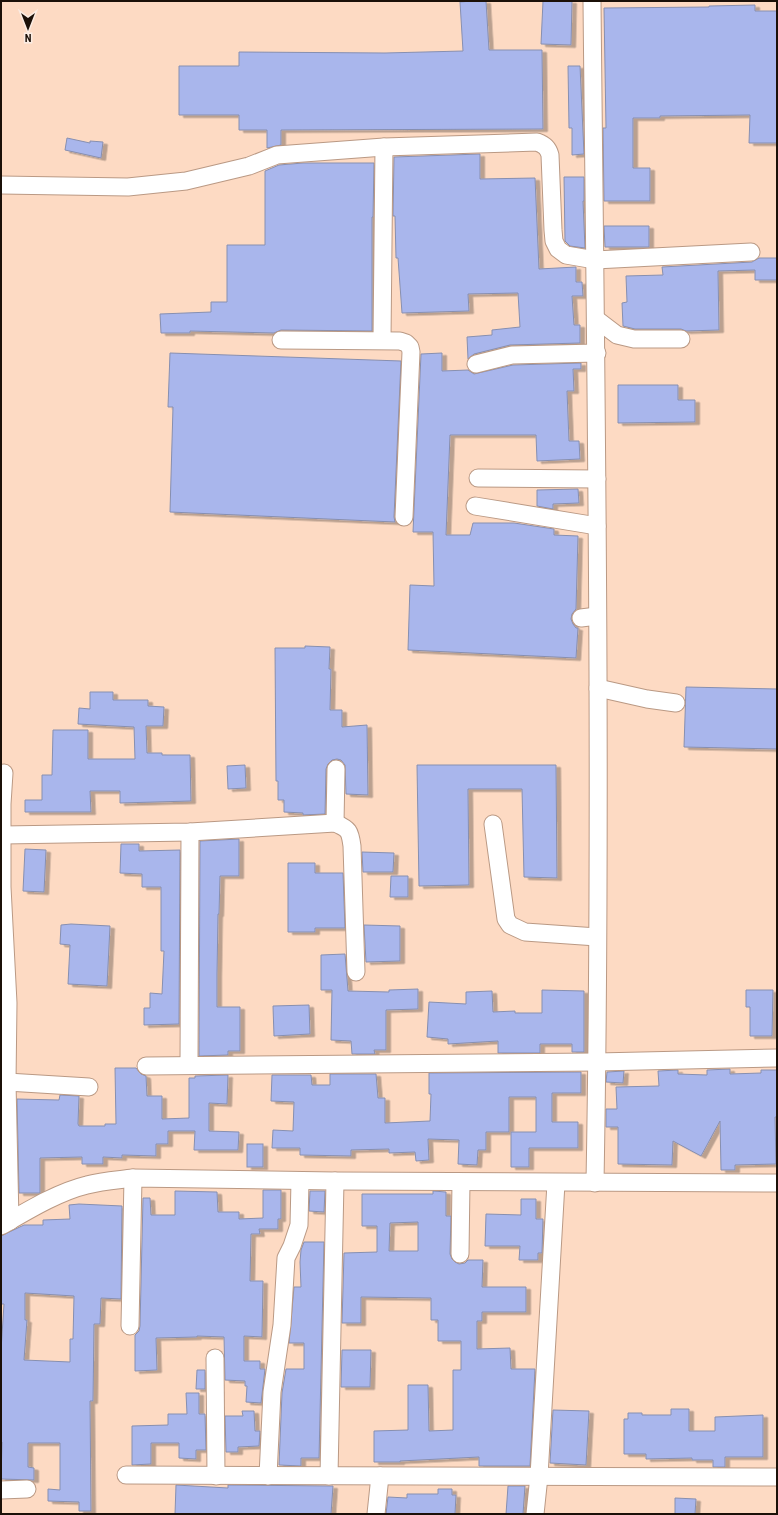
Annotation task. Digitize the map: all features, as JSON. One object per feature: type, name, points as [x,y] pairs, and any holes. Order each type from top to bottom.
[{"type":"street","points":[[592,1],[597,353],[597,526],[589,617],[598,688],[598,937],[595,1183]]},
{"type":"street","points":[[1,185],[136,186],[186,181],[249,166],[277,155],[384,147],[537,142],[544,145],[548,149],[550,156],[552,230],[554,241],[558,249],[566,254],[595,260],[752,252]]},
{"type":"street","points":[[382,340],[384,147]]},
{"type":"street","points":[[596,319],[617,334],[634,339],[681,339]]},
{"type":"street","points":[[281,340],[382,340],[406,342],[410,346],[404,517]]},
{"type":"street","points":[[476,364],[512,355],[597,353]]},
{"type":"street","points":[[478,478],[597,479]]},
{"type":"street","points":[[475,506],[597,526]]},
{"type":"street","points":[[598,688],[647,699],[676,703]]},
{"type":"street","points":[[335,823],[336,769]]},
{"type":"street","points":[[4,773],[2,804],[2,887],[7,1082],[5,1223],[44,1203],[86,1185],[110,1180],[133,1178],[556,1183],[777,1183]]},
{"type":"street","points":[[2,835],[190,832],[335,823],[346,828],[350,832],[352,846],[356,972]]},
{"type":"street","points":[[493,824],[506,919],[510,925],[525,932],[598,937]]},
{"type":"street","points":[[189,1065],[190,832]]},
{"type":"street","points":[[146,1066],[597,1062],[777,1058]]},
{"type":"street","points":[[7,1082],[89,1087]]},
{"type":"street","points":[[130,1326],[133,1178]]},
{"type":"street","points":[[268,1476],[272,1392],[282,1325],[286,1258],[299,1225],[300,1181]]},
{"type":"street","points":[[329,1476],[335,1181]]},
{"type":"street","points":[[460,1254],[461,1182]]},
{"type":"street","points":[[535,1514],[539,1476],[556,1183]]},
{"type":"street","points":[[215,1358],[216,1476]]},
{"type":"street","points":[[126,1475],[777,1477]]},
{"type":"street","points":[[376,1514],[380,1476]]},
{"type":"street","points":[[1,1490],[27,1489]]},
{"type":"building","points":[[486,1],[489,50],[542,50],[543,129],[281,130],[281,145],[267,148],[267,130],[239,130],[239,115],[179,115],[179,66],[239,66],[239,52],[385,53],[463,51],[460,2]]},
{"type":"building","points":[[543,1],[572,1],[571,45],[541,44]]},
{"type":"building","points":[[755,5],[755,11],[777,11],[777,143],[749,143],[750,115],[660,116],[660,118],[633,118],[633,168],[650,168],[650,201],[604,201],[603,128],[606,128],[604,8]]},
{"type":"building","points":[[568,66],[580,66],[584,154],[572,155],[572,128],[569,128]]},
{"type":"building","points":[[67,138],[90,143],[90,141],[103,142],[101,158],[65,150]]},
{"type":"building","points":[[480,154],[480,179],[535,178],[539,269],[576,267],[576,282],[582,282],[583,296],[572,296],[574,325],[580,325],[580,343],[510,345],[474,354],[468,359],[467,337],[492,335],[492,330],[520,327],[518,293],[468,294],[469,311],[402,313],[398,258],[396,258],[395,216],[393,216],[394,157]]},
{"type":"building","points":[[303,163],[374,163],[372,217],[372,331],[281,330],[274,333],[190,331],[190,333],[161,333],[160,314],[211,312],[211,302],[227,302],[227,245],[265,245],[265,171],[279,165]]},
{"type":"building","points":[[564,177],[584,177],[583,201],[585,248],[570,246],[565,241]]},
{"type":"building","points":[[604,226],[649,226],[649,247],[605,247]]},
{"type":"building","points":[[759,258],[777,258],[777,280],[755,280],[755,270],[718,271],[719,330],[686,331],[681,329],[635,329],[623,326],[622,303],[627,302],[626,276],[663,275],[662,267],[752,262]]},
{"type":"building","points":[[170,353],[401,361],[395,522],[170,512],[173,407],[168,407]]},
{"type":"building","points":[[442,353],[442,371],[468,370],[474,374],[513,365],[581,363],[581,369],[573,369],[574,391],[567,391],[569,441],[579,441],[580,459],[537,461],[536,435],[450,435],[446,535],[470,535],[473,523],[514,523],[554,529],[554,535],[578,536],[576,609],[572,614],[571,619],[576,628],[578,628],[576,658],[408,650],[410,585],[434,586],[433,532],[413,532],[421,354]]},
{"type":"building","points":[[618,385],[678,385],[678,400],[695,400],[695,422],[618,423]]},
{"type":"building","points":[[578,489],[579,503],[553,504],[553,509],[537,506],[537,490]]},
{"type":"building","points":[[305,646],[330,647],[330,710],[342,710],[342,727],[367,725],[368,795],[346,794],[345,765],[341,760],[332,760],[326,769],[325,814],[303,815],[303,813],[284,812],[284,800],[278,800],[278,781],[276,781],[275,648],[305,648]]},
{"type":"building","points":[[686,687],[777,689],[777,749],[684,747]]},
{"type":"building","points":[[90,692],[113,692],[113,700],[148,700],[148,706],[164,707],[163,726],[146,726],[147,753],[162,753],[162,755],[190,755],[191,801],[120,803],[120,791],[90,791],[91,812],[25,812],[25,800],[42,800],[42,775],[52,775],[53,730],[88,730],[88,759],[135,759],[134,727],[78,724],[79,708],[90,709]]},
{"type":"building","points":[[245,765],[246,788],[228,789],[227,766]]},
{"type":"building","points":[[417,765],[556,765],[557,878],[524,877],[522,789],[468,789],[469,885],[419,886]]},
{"type":"building","points":[[239,839],[239,876],[220,876],[217,1007],[240,1007],[240,1051],[228,1051],[228,1055],[199,1056],[200,841]]},
{"type":"building","points":[[121,844],[139,844],[139,851],[180,850],[179,1024],[144,1025],[144,1008],[150,1008],[150,993],[162,994],[164,951],[161,951],[161,887],[142,887],[142,874],[120,873]]},
{"type":"building","points":[[25,849],[46,850],[44,892],[23,891]]},
{"type":"building","points":[[362,852],[394,853],[393,872],[363,872]]},
{"type":"building","points":[[288,863],[315,863],[315,873],[343,873],[345,928],[315,928],[315,932],[288,932]]},
{"type":"building","points":[[391,876],[408,876],[408,897],[390,897]]},
{"type":"building","points":[[71,924],[110,926],[107,986],[68,984],[70,945],[60,944],[61,925]]},
{"type":"building","points":[[364,925],[400,926],[400,961],[366,962]]},
{"type":"building","points":[[345,954],[348,991],[389,992],[389,990],[418,989],[418,1009],[386,1010],[386,1050],[374,1050],[375,1054],[352,1054],[351,1041],[331,1040],[332,990],[321,990],[321,955]]},
{"type":"building","points":[[542,990],[584,991],[584,1052],[572,1052],[572,1044],[540,1044],[540,1053],[498,1053],[498,1041],[448,1044],[448,1039],[427,1037],[429,1002],[466,1004],[466,992],[492,991],[493,1012],[515,1011],[515,1013],[542,1013]]},
{"type":"building","points":[[746,990],[773,990],[772,1036],[750,1036],[750,1007],[746,1007]]},
{"type":"building","points":[[309,1005],[310,1034],[274,1036],[273,1006]]},
{"type":"building","points":[[115,1068],[136,1068],[141,1074],[146,1076],[147,1096],[162,1096],[162,1119],[189,1118],[189,1078],[195,1078],[195,1076],[228,1075],[227,1104],[209,1103],[209,1131],[239,1132],[238,1150],[194,1150],[195,1131],[168,1131],[168,1144],[156,1144],[156,1156],[122,1155],[122,1158],[103,1157],[103,1164],[82,1164],[82,1157],[40,1158],[40,1193],[19,1193],[17,1099],[59,1100],[60,1095],[79,1096],[79,1126],[105,1126],[105,1124],[116,1124]]},
{"type":"building","points":[[730,1069],[730,1074],[761,1073],[761,1070],[777,1070],[777,1117],[775,1117],[776,1164],[735,1165],[735,1170],[721,1170],[720,1121],[701,1156],[673,1141],[672,1165],[618,1164],[618,1127],[606,1127],[606,1109],[617,1109],[616,1087],[659,1086],[658,1071],[678,1070],[678,1074],[707,1075],[707,1070]]},
{"type":"building","points":[[624,1071],[623,1083],[606,1082],[607,1072]]},
{"type":"building","points":[[581,1072],[581,1093],[552,1093],[552,1122],[578,1122],[578,1148],[529,1148],[529,1167],[511,1167],[511,1132],[536,1132],[536,1097],[509,1097],[509,1132],[486,1132],[486,1150],[478,1150],[477,1165],[458,1164],[459,1140],[428,1139],[429,1160],[416,1161],[415,1152],[389,1153],[389,1149],[351,1150],[351,1156],[300,1155],[300,1148],[272,1148],[273,1130],[293,1131],[294,1102],[271,1101],[272,1075],[311,1075],[312,1085],[330,1085],[330,1074],[376,1074],[378,1098],[385,1098],[385,1123],[430,1121],[431,1094],[429,1094],[429,1073]]},
{"type":"building","points":[[247,1144],[263,1144],[263,1167],[247,1167]]},
{"type":"building","points":[[263,1190],[281,1190],[281,1219],[278,1219],[278,1229],[259,1229],[260,1234],[251,1234],[250,1281],[263,1281],[262,1337],[244,1336],[244,1361],[260,1361],[260,1369],[265,1369],[261,1403],[246,1402],[247,1386],[245,1386],[245,1381],[225,1380],[224,1337],[197,1336],[156,1338],[157,1370],[135,1371],[135,1335],[139,1331],[140,1326],[143,1198],[150,1198],[151,1215],[175,1215],[175,1191],[217,1192],[218,1212],[239,1212],[239,1219],[263,1218]]},
{"type":"building","points":[[310,1191],[325,1191],[324,1212],[309,1211]]},
{"type":"building","points":[[433,1191],[446,1192],[446,1216],[451,1216],[450,1254],[455,1262],[459,1264],[465,1263],[468,1260],[483,1260],[482,1287],[526,1287],[526,1312],[482,1312],[482,1321],[477,1321],[477,1349],[510,1348],[511,1369],[535,1369],[530,1466],[479,1466],[479,1457],[400,1462],[374,1462],[374,1431],[408,1430],[408,1385],[428,1385],[429,1431],[453,1430],[453,1370],[461,1370],[461,1341],[438,1341],[438,1320],[431,1320],[431,1298],[361,1297],[361,1323],[342,1323],[344,1253],[377,1252],[377,1226],[362,1226],[362,1194],[433,1194]],"holes":[[[418,1222],[418,1251],[389,1251],[390,1223]]]},
{"type":"building","points":[[521,1199],[536,1199],[536,1219],[543,1219],[542,1253],[538,1253],[538,1260],[519,1260],[520,1246],[485,1246],[486,1214],[521,1215]]},
{"type":"building","points":[[69,1205],[122,1206],[121,1299],[101,1298],[100,1324],[94,1324],[93,1401],[90,1401],[91,1511],[79,1511],[79,1502],[48,1501],[48,1489],[60,1490],[60,1443],[28,1443],[28,1467],[34,1468],[34,1480],[1,1479],[1,1350],[4,1304],[1,1304],[1,1236],[24,1225],[43,1225],[43,1220],[70,1219]],"holes":[[[25,1293],[74,1296],[73,1339],[70,1339],[70,1362],[24,1360],[27,1320],[25,1320]]]},
{"type":"building","points":[[304,1242],[324,1242],[319,1458],[301,1458],[301,1466],[279,1465],[282,1393],[286,1369],[304,1369],[304,1343],[289,1343],[294,1287],[301,1287],[300,1262],[301,1250]]},
{"type":"building","points":[[342,1350],[371,1350],[370,1387],[341,1387]]},
{"type":"building","points":[[197,1370],[205,1370],[205,1389],[196,1389]]},
{"type":"building","points":[[186,1393],[199,1393],[199,1414],[205,1414],[206,1450],[196,1450],[196,1459],[179,1458],[179,1443],[151,1443],[151,1464],[132,1465],[132,1426],[168,1425],[168,1414],[187,1414]]},
{"type":"building","points":[[671,1409],[689,1409],[689,1431],[715,1431],[715,1417],[763,1415],[763,1457],[725,1457],[725,1467],[713,1467],[713,1460],[692,1460],[692,1458],[646,1459],[646,1454],[624,1454],[624,1419],[628,1419],[628,1413],[642,1413],[642,1415],[671,1415]]},
{"type":"building","points":[[553,1410],[589,1411],[586,1465],[550,1463]]},
{"type":"building","points":[[242,1411],[254,1411],[255,1431],[260,1431],[259,1446],[238,1447],[238,1452],[226,1452],[225,1416],[243,1416]]},
{"type":"building","points":[[176,1485],[228,1488],[228,1485],[333,1486],[331,1514],[175,1514]]},
{"type":"building","points":[[508,1486],[525,1486],[523,1514],[506,1514]]},
{"type":"building","points":[[438,1489],[452,1489],[452,1495],[456,1495],[455,1514],[386,1514],[388,1497],[407,1498],[407,1494],[438,1494]]},
{"type":"building","points":[[675,1498],[696,1499],[695,1514],[675,1514]]}]
